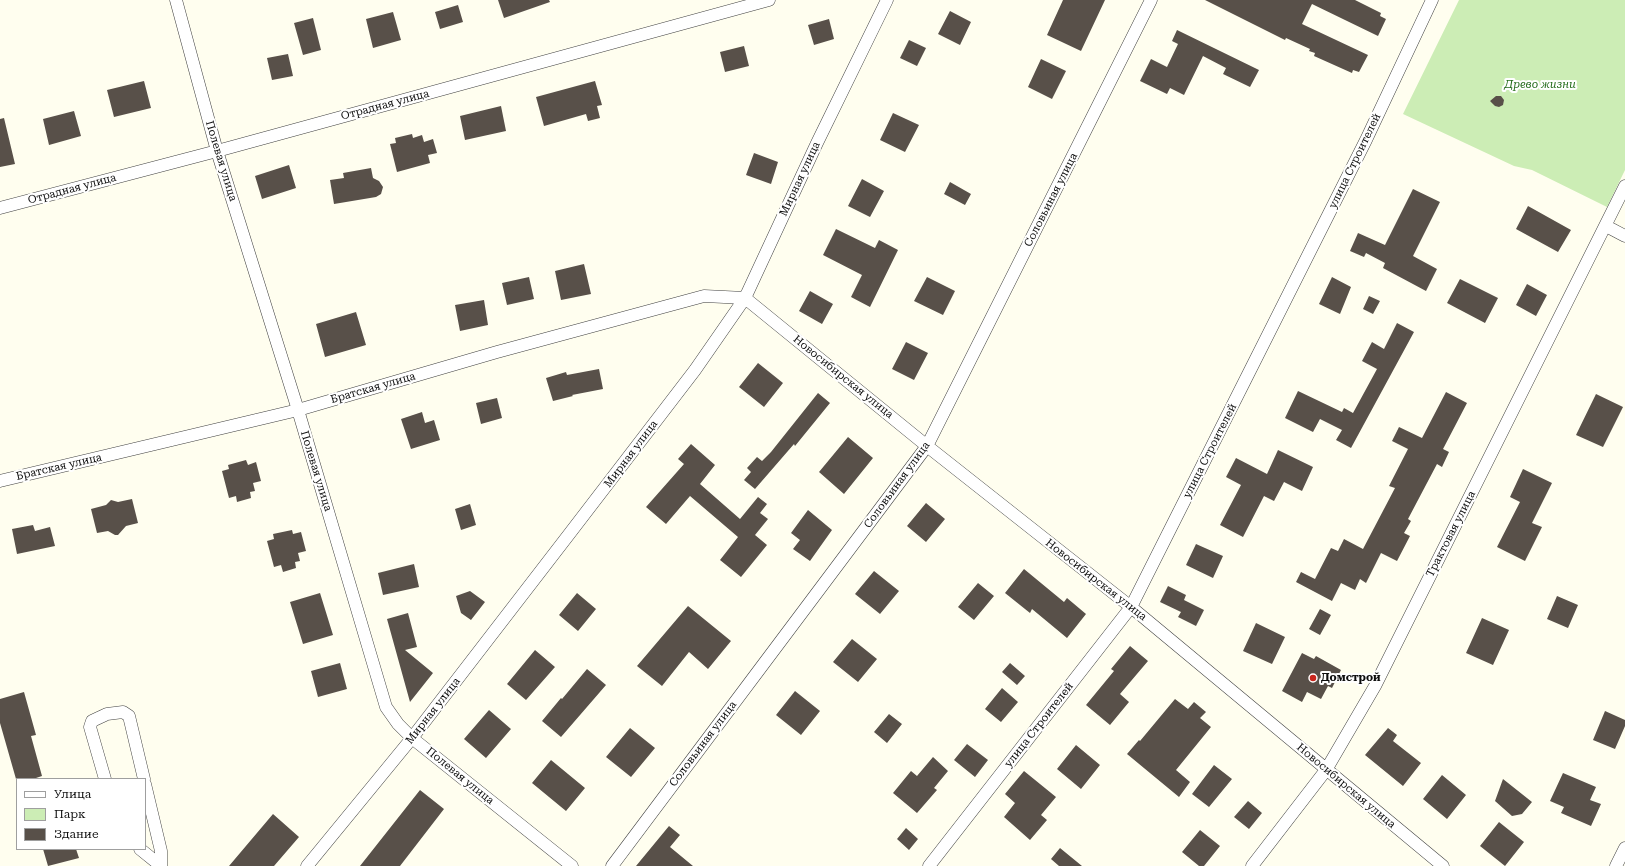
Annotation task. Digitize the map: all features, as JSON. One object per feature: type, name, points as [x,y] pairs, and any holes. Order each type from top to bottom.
[{"type":"street","name":"Полевая улица","points":[[176,0],[217,151],[298,410],[386,708],[398,724],[412,738],[572,866]]},
{"type":"street","name":"Отрадная улица","points":[[0,208],[217,151],[769,0]]},
{"type":"street","name":"Мирная улица","points":[[308,866],[412,738],[695,370],[745,298],[817,142],[887,0]]},
{"type":"street","name":"Соловьиная улица","points":[[612,866],[927,446],[1151,0]]},
{"type":"street","name":"улица Строителей","points":[[930,866],[1131,607],[1366,140],[1432,0]]},
{"type":"street","name":"Трактовая улица","points":[[1252,866],[1326,770],[1375,686],[1625,186]]},
{"type":"street","points":[[1606,226],[1625,236]]},
{"type":"street","name":"Братская улица","points":[[0,481],[298,410],[497,352],[704,296],[745,298]]},
{"type":"street","name":"Новосибирская улица","points":[[745,298],[927,446],[1131,607],[1443,866]]},
{"type":"street","points":[[105,778],[90,728],[92,721],[107,714],[123,712],[129,716],[144,778]]},
{"type":"street","points":[[146,788],[161,850],[161,866]]},
{"type":"street","points":[[1616,866],[1625,848]]},
{"type":"street","points":[[141,850],[161,866]]},
{"type":"green space","name":"Древо жизни","points":[[1459,0],[1625,0],[1625,170],[1607,207],[1532,170],[1514,166],[1403,114]]},
{"type":"building","points":[[498,0],[549,0],[550,2],[504,18]]},
{"type":"building","points":[[1063,0],[1105,0],[1081,51],[1047,35]]},
{"type":"building","points":[[1205,0],[1355,0],[1381,13],[1380,16],[1386,19],[1378,36],[1312,4],[1302,24],[1368,55],[1359,72],[1353,70],[1352,73],[1314,56],[1315,53],[1309,51],[1310,49],[1286,38],[1285,40]]},
{"type":"building","points":[[458,5],[463,22],[440,29],[435,12]]},
{"type":"building","points":[[950,11],[971,22],[960,45],[938,34]]},
{"type":"building","points":[[393,12],[401,40],[373,48],[366,19]]},
{"type":"building","points":[[313,18],[321,50],[303,55],[294,23]]},
{"type":"building","points":[[829,19],[834,39],[814,45],[808,25]]},
{"type":"building","points":[[1177,30],[1259,70],[1250,87],[1223,74],[1226,68],[1203,56],[1184,95],[1170,88],[1167,94],[1140,81],[1151,59],[1167,67],[1178,44],[1172,41]]},
{"type":"building","points":[[909,40],[926,48],[917,66],[900,58]]},
{"type":"building","points":[[744,46],[749,66],[725,72],[720,52]]},
{"type":"building","points":[[288,54],[293,76],[272,80],[267,58]]},
{"type":"building","points":[[1041,59],[1066,71],[1052,99],[1028,87]]},
{"type":"building","points":[[144,81],[151,108],[114,117],[107,90]]},
{"type":"building","points":[[595,81],[602,105],[597,106],[600,118],[588,121],[586,114],[544,126],[536,97]]},
{"type":"building","points":[[1496,96],[1501,96],[1504,100],[1503,105],[1499,107],[1495,106],[1490,101]]},
{"type":"building","points":[[501,106],[506,131],[465,140],[460,116]]},
{"type":"building","points":[[74,111],[81,136],[49,145],[43,119]]},
{"type":"building","points":[[893,113],[919,125],[905,152],[880,140]]},
{"type":"building","points":[[4,118],[15,164],[0,167],[0,119]]},
{"type":"building","points":[[412,134],[413,138],[422,135],[424,142],[433,139],[437,153],[428,155],[430,163],[397,172],[390,144],[396,143],[395,138]]},
{"type":"building","points":[[754,153],[778,162],[771,184],[746,175]]},
{"type":"building","points":[[289,165],[296,188],[262,199],[255,176]]},
{"type":"building","points":[[371,168],[373,178],[379,181],[383,187],[381,194],[376,197],[334,204],[330,180],[344,178],[343,173]]},
{"type":"building","points":[[862,179],[884,191],[870,217],[848,206]]},
{"type":"building","points":[[950,182],[971,194],[965,205],[944,194]]},
{"type":"building","points":[[1413,189],[1440,202],[1413,256],[1437,269],[1426,291],[1383,268],[1385,263],[1366,253],[1364,257],[1350,251],[1358,233],[1385,245]]},
{"type":"building","points":[[1528,206],[1571,230],[1558,252],[1516,229]]},
{"type":"building","points":[[836,229],[875,248],[879,240],[898,250],[870,307],[851,297],[862,275],[823,255]]},
{"type":"building","points":[[584,264],[591,294],[561,300],[555,271]]},
{"type":"building","points":[[529,277],[534,299],[507,305],[502,283]]},
{"type":"building","points":[[927,277],[955,291],[943,315],[914,301]]},
{"type":"building","points":[[1332,277],[1351,287],[1340,314],[1319,304]]},
{"type":"building","points":[[1460,279],[1498,298],[1485,323],[1447,303]]},
{"type":"building","points":[[1527,284],[1547,295],[1536,316],[1516,305]]},
{"type":"building","points":[[810,291],[833,304],[822,324],[799,311]]},
{"type":"building","points":[[1369,296],[1380,301],[1373,314],[1363,309]]},
{"type":"building","points":[[484,300],[488,325],[460,331],[455,305]]},
{"type":"building","points":[[356,312],[366,345],[325,357],[316,324]]},
{"type":"building","points":[[1397,323],[1414,332],[1351,448],[1336,440],[1342,430],[1320,419],[1313,432],[1285,418],[1298,391],[1342,412],[1344,408],[1353,413],[1377,369],[1362,361],[1372,342],[1384,349]]},
{"type":"building","points":[[906,342],[928,353],[914,380],[892,369]]},
{"type":"building","points":[[758,363],[783,383],[764,407],[739,387]]},
{"type":"building","points":[[599,369],[603,389],[572,395],[573,396],[553,401],[546,378],[566,372],[567,375]]},
{"type":"building","points":[[1446,392],[1467,403],[1443,449],[1449,452],[1442,467],[1437,464],[1408,519],[1411,521],[1404,533],[1410,536],[1397,561],[1381,553],[1366,583],[1360,579],[1355,590],[1341,583],[1332,601],[1296,582],[1301,572],[1315,579],[1331,548],[1338,551],[1344,539],[1363,549],[1395,488],[1389,486],[1408,449],[1392,441],[1399,427],[1422,438]]},
{"type":"building","points":[[818,393],[830,403],[795,446],[794,444],[755,489],[744,480],[751,472],[747,468],[757,457],[762,461],[771,452]]},
{"type":"building","points":[[1596,394],[1623,407],[1603,447],[1576,435]]},
{"type":"building","points":[[497,398],[502,418],[481,424],[476,403]]},
{"type":"building","points":[[422,412],[425,423],[434,420],[440,440],[411,449],[401,419]]},
{"type":"building","points":[[848,437],[873,458],[844,494],[819,472]]},
{"type":"building","points":[[691,444],[715,465],[700,484],[740,519],[758,497],[767,504],[760,513],[768,519],[755,535],[767,545],[741,577],[720,560],[738,537],[690,496],[666,524],[646,507],[684,464],[678,459]]},
{"type":"building","points":[[1278,450],[1313,467],[1302,491],[1284,482],[1274,501],[1264,496],[1243,537],[1220,525],[1241,485],[1226,477],[1236,458],[1267,474]]},
{"type":"building","points":[[246,460],[248,465],[256,462],[261,481],[253,483],[255,491],[250,492],[251,498],[237,502],[236,496],[229,498],[222,471],[229,469],[228,465]]},
{"type":"building","points":[[1523,469],[1552,483],[1532,523],[1542,527],[1525,561],[1497,547],[1520,502],[1510,497]]},
{"type":"building","points":[[132,499],[138,523],[126,526],[118,535],[108,531],[97,533],[91,509],[106,505],[111,500],[118,502]]},
{"type":"building","points":[[926,503],[945,519],[926,542],[907,526]]},
{"type":"building","points":[[470,504],[476,525],[461,530],[455,509]]},
{"type":"building","points":[[808,510],[832,530],[810,561],[793,549],[800,540],[791,533]]},
{"type":"building","points":[[33,525],[35,531],[50,527],[55,546],[17,554],[12,529]]},
{"type":"building","points":[[292,530],[293,534],[301,532],[306,551],[298,553],[300,561],[295,562],[296,568],[283,572],[281,565],[274,567],[267,541],[274,539],[273,534]]},
{"type":"building","points":[[1196,544],[1223,556],[1213,578],[1186,565]]},
{"type":"building","points":[[414,564],[419,587],[383,595],[378,573]]},
{"type":"building","points":[[1024,569],[1064,602],[1067,598],[1086,614],[1067,638],[1032,609],[1030,613],[1005,593]]},
{"type":"building","points":[[874,571],[899,591],[880,614],[855,594]]},
{"type":"building","points":[[978,583],[994,596],[974,620],[958,607]]},
{"type":"building","points":[[1168,586],[1186,595],[1184,600],[1204,610],[1196,626],[1178,617],[1181,612],[1160,602]]},
{"type":"building","points":[[470,591],[485,602],[471,620],[461,613],[456,596]]},
{"type":"building","points":[[320,593],[333,635],[303,644],[290,602]]},
{"type":"building","points":[[577,593],[596,609],[578,631],[559,615]]},
{"type":"building","points":[[1557,596],[1578,605],[1568,628],[1547,619]]},
{"type":"building","points":[[688,606],[731,641],[708,669],[689,652],[662,686],[637,666]]},
{"type":"building","points":[[1320,609],[1331,615],[1320,635],[1309,629]]},
{"type":"building","points":[[408,613],[417,647],[405,650],[433,673],[410,702],[387,619]]},
{"type":"building","points":[[1482,618],[1509,630],[1493,665],[1466,653]]},
{"type":"building","points":[[1256,623],[1285,637],[1272,664],[1243,651]]},
{"type":"building","points":[[852,639],[877,659],[858,682],[833,662]]},
{"type":"building","points":[[1130,646],[1148,661],[1120,694],[1129,702],[1110,725],[1086,705],[1114,671],[1111,669]]},
{"type":"building","points":[[535,650],[555,667],[526,700],[507,684]]},
{"type":"building","name":"Домстрой","points":[[1302,653],[1314,659],[1316,656],[1341,670],[1332,688],[1328,686],[1321,699],[1307,692],[1302,702],[1282,691]]},
{"type":"building","points":[[340,663],[347,689],[318,697],[311,671]]},
{"type":"building","points":[[1010,663],[1025,676],[1017,685],[1002,672]]},
{"type":"building","points":[[587,669],[606,685],[561,737],[542,721]]},
{"type":"building","points":[[1002,688],[1018,702],[1001,722],[985,709]]},
{"type":"building","points":[[795,691],[820,711],[801,735],[776,715]]},
{"type":"building","points":[[24,692],[36,735],[31,736],[42,776],[36,778],[16,779],[0,723],[0,699]]},
{"type":"building","points":[[1175,699],[1188,709],[1194,702],[1206,712],[1200,718],[1211,727],[1176,770],[1190,782],[1179,797],[1127,754],[1139,740],[1140,741]]},
{"type":"building","points":[[489,710],[511,729],[486,758],[464,739]]},
{"type":"building","points":[[1605,711],[1625,720],[1625,726],[1615,749],[1593,740]]},
{"type":"building","points":[[889,714],[902,724],[887,743],[874,732]]},
{"type":"building","points":[[630,728],[655,748],[631,777],[606,757]]},
{"type":"building","points":[[1388,728],[1397,735],[1393,741],[1421,763],[1403,786],[1365,755]]},
{"type":"building","points":[[967,744],[988,760],[975,777],[954,760]]},
{"type":"building","points":[[1076,745],[1100,765],[1081,789],[1057,769]]},
{"type":"building","points":[[933,757],[948,771],[934,788],[937,790],[917,813],[893,793],[911,771],[917,776]]},
{"type":"building","points":[[551,760],[585,788],[566,811],[532,783]]},
{"type":"building","points":[[1214,765],[1232,779],[1209,807],[1192,794]]},
{"type":"building","points":[[1024,771],[1056,797],[1041,815],[1047,820],[1030,840],[1004,817],[1015,803],[1005,794]]},
{"type":"building","points":[[1563,773],[1596,787],[1590,800],[1601,804],[1591,826],[1561,813],[1564,807],[1550,801]]},
{"type":"building","points":[[1442,775],[1466,795],[1447,819],[1423,799]]},
{"type":"building","points":[[1503,779],[1532,802],[1522,814],[1512,816],[1495,801]]},
{"type":"building","points":[[420,790],[444,809],[400,866],[360,866]]},
{"type":"building","points":[[1248,801],[1262,813],[1249,829],[1234,817]]},
{"type":"building","points":[[273,814],[299,837],[274,866],[229,866]]},
{"type":"building","points":[[1499,822],[1524,842],[1505,866],[1480,846]]},
{"type":"building","points":[[669,826],[680,835],[670,847],[693,866],[636,866]]},
{"type":"building","points":[[906,828],[918,839],[909,850],[897,839]]},
{"type":"building","points":[[1200,830],[1220,846],[1204,866],[1199,866],[1182,852]]},
{"type":"building","points":[[1060,848],[1082,866],[1059,866],[1051,859]]},
{"type":"building","points":[[43,850],[76,850],[79,858],[48,866]]},
{"type":"place","name":"Домстрой","points":[[1313,678]]}]
